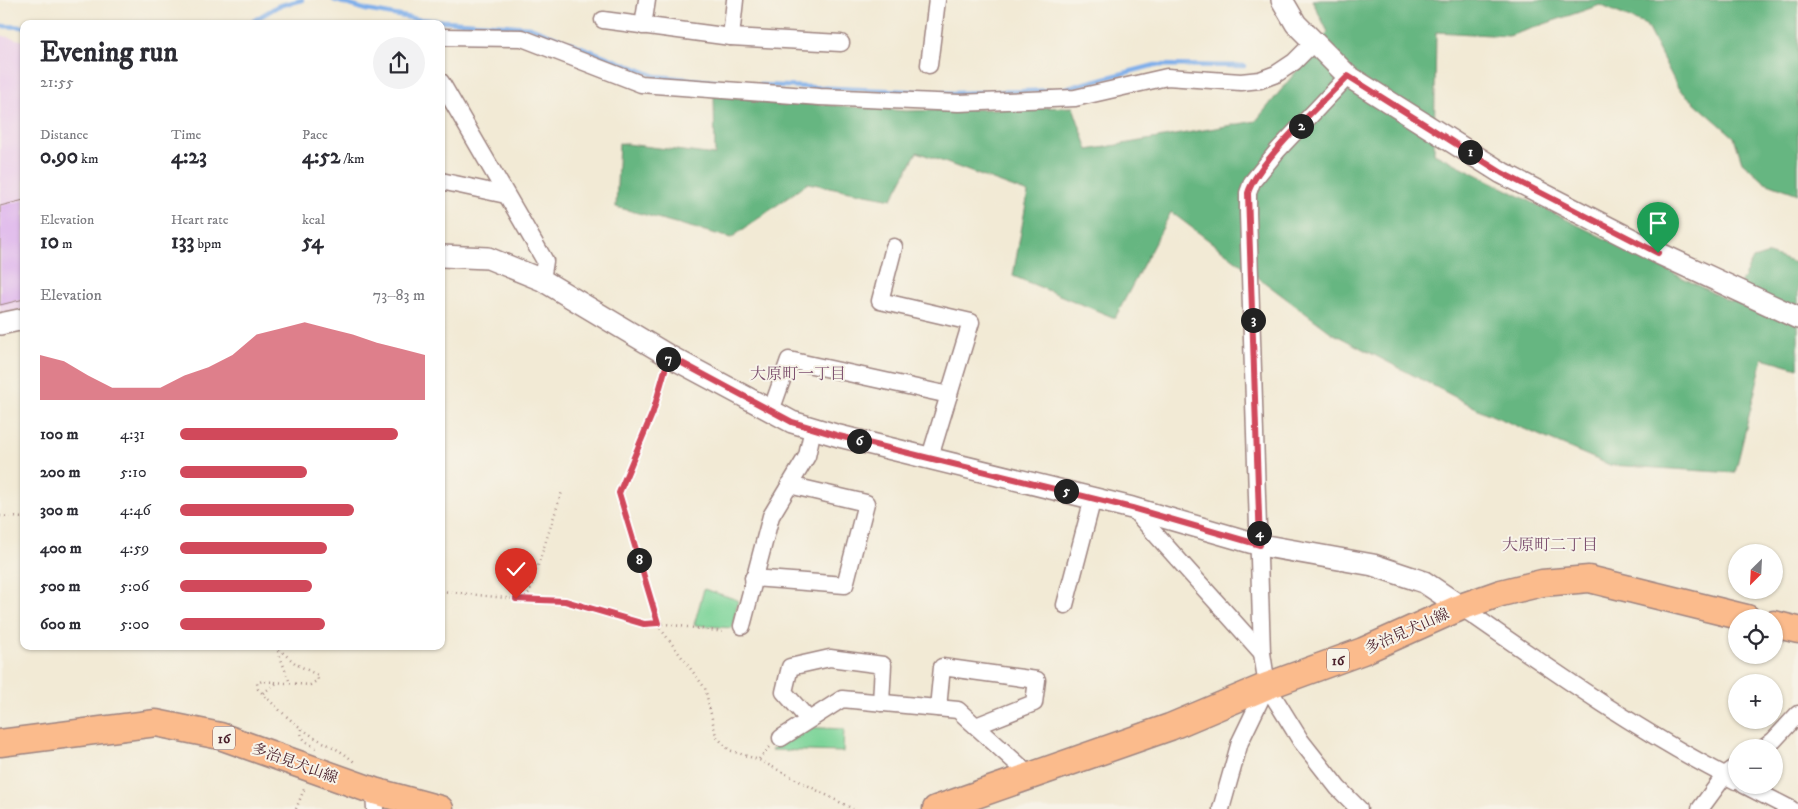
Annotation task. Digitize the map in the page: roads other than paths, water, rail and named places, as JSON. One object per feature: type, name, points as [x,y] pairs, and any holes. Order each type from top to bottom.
[{"type":"main road","name":"多治見犬山線","points":[[936,809],[1032,777],[1170,727],[1267,686],[1362,651],[1461,607],[1501,593],[1542,583],[1589,579],[1728,613]]},
{"type":"main road","points":[[1783,626],[1798,630]]},
{"type":"main road","name":"多治見犬山線","points":[[0,743],[156,723],[220,736],[311,769],[369,795],[440,809]]},
{"type":"street","points":[[643,26],[647,0]]},
{"type":"street","points":[[731,37],[735,0]]},
{"type":"street","points":[[929,65],[937,0]]},
{"type":"street","points":[[1282,0],[1296,24],[1348,76],[1502,173],[1658,253],[1798,318]]},
{"type":"street","points":[[603,20],[731,37],[841,43]]},
{"type":"street","points":[[445,37],[522,38],[641,84],[801,96],[959,103],[1075,98],[1167,77],[1241,82],[1260,80],[1276,74],[1294,62],[1314,42]]},
{"type":"street","points":[[1348,76],[1278,150],[1252,182],[1248,193],[1262,653],[1267,686],[1301,741],[1338,788],[1359,809]]},
{"type":"street","points":[[445,90],[544,261],[542,280]]},
{"type":"street","points":[[445,182],[506,195]]},
{"type":"street","points":[[894,247],[880,301],[971,322],[930,457]]},
{"type":"street","points":[[445,256],[488,258],[542,280],[669,356],[792,422],[1132,508],[1260,545],[1373,565],[1424,582],[1576,687],[1658,739],[1728,773]]},
{"type":"street","points":[[0,324],[20,320]]},
{"type":"street","points":[[771,411],[790,360],[949,396]]},
{"type":"street","points":[[742,626],[770,516],[807,456],[813,428]]},
{"type":"street","points":[[753,578],[844,585],[866,503],[789,485]]},
{"type":"street","points":[[1065,605],[1093,498]]},
{"type":"street","points":[[1132,508],[1262,653]]},
{"type":"street","points":[[808,719],[784,692],[790,667],[830,658],[883,665],[881,703]]},
{"type":"street","points":[[938,708],[942,667],[1037,680],[1034,703],[976,726]]},
{"type":"street","points":[[1221,809],[1240,742],[1267,686]]},
{"type":"street","points":[[781,738],[842,699],[958,710],[1032,777]]},
{"type":"street","points":[[1775,739],[1798,714]]},
{"type":"street","points":[[1700,809],[1728,779]]},
{"type":"street","points":[[1762,794],[1791,809]]},
{"type":"waterway","points":[[255,20],[278,6],[302,0]]},
{"type":"waterway","points":[[334,0],[366,10],[431,20]]},
{"type":"waterway","points":[[445,21],[530,27],[656,76],[719,82]]},
{"type":"waterway","points":[[0,26],[20,27]]},
{"type":"waterway","points":[[761,85],[954,93],[1059,90],[1155,65],[1244,66]]},
{"type":"district","name":"大原町一丁目","points":[[798,373]]},
{"type":"district","name":"大原町二丁目","points":[[1550,544]]}]
